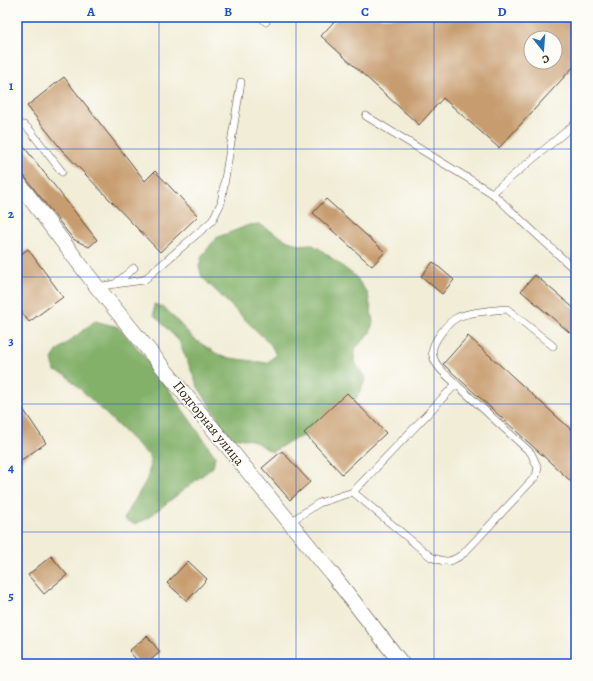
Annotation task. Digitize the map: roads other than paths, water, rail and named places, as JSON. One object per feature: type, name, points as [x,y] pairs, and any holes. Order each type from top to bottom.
[{"type":"street","name":"Подгорная улица","points":[[17,181],[97,287],[290,522],[402,664]]},
{"type":"lane","points":[[97,287],[144,280],[212,221],[222,203],[241,82]]},
{"type":"lane","points":[[366,116],[492,193],[576,270]]},
{"type":"lane","points":[[492,193],[576,123]]},
{"type":"lane","points":[[17,124],[24,125],[29,129],[62,172]]},
{"type":"lane","points":[[115,284],[134,268]]},
{"type":"lane","points":[[353,492],[431,557],[440,561],[448,562],[457,559],[536,476],[538,468],[531,453],[436,364],[432,355],[434,345],[440,334],[458,317],[486,310],[507,309],[553,346]]},
{"type":"lane","points":[[290,522],[319,503],[353,492],[456,384]]}]
